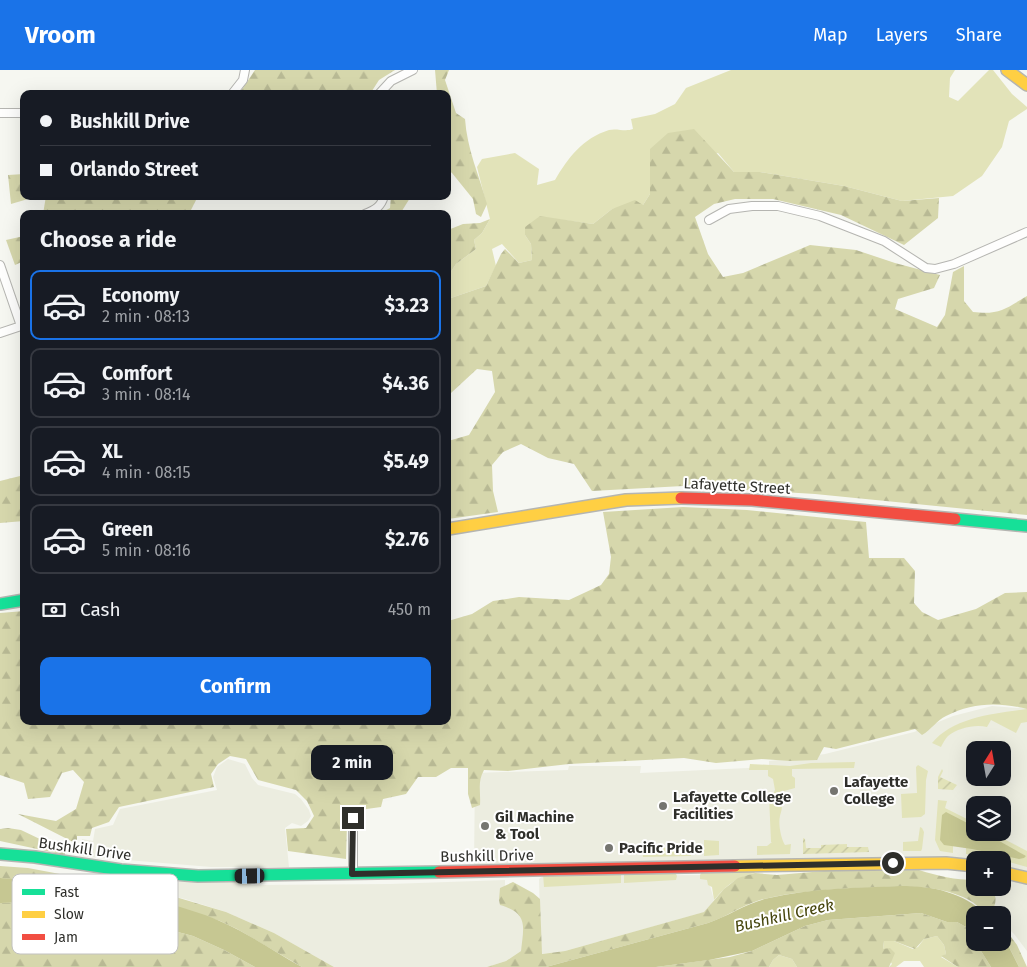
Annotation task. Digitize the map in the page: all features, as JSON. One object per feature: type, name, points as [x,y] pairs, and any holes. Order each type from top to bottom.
[{"type":"street","points":[[235,90],[243,80],[245,70]]},
{"type":"street","points":[[1008,70],[1027,85]]},
{"type":"street","points":[[383,90],[391,81],[410,71]]},
{"type":"street","points":[[0,113],[20,114]]},
{"type":"street","points":[[708,220],[729,209],[752,206],[769,205],[803,212],[820,216],[884,242],[926,268],[935,269],[954,264],[1027,232]]},
{"type":"street","points":[[0,264],[20,319]]},
{"type":"street","points":[[0,333],[20,328]]},
{"type":"street","name":"Lafayette Street","points":[[451,529],[626,500],[665,498],[752,500],[1027,526]]},
{"type":"street","points":[[0,604],[20,601]]},
{"type":"street","points":[[352,874],[353,818]]},
{"type":"street","name":"Bushkill Drive","points":[[0,854],[161,874]]},
{"type":"street","name":"Bushkill Drive","points":[[178,875],[352,874],[876,863],[946,863],[966,865]]},
{"type":"street","points":[[1011,874],[1027,878]]},
{"type":"shaded area","points":[[731,70],[955,70],[950,78],[949,97],[958,101],[989,70],[993,70],[1027,109],[1009,121],[1002,147],[982,176],[953,196],[902,201],[844,186],[760,172],[734,172],[718,153],[650,172],[650,194],[643,205],[612,209],[593,224],[540,217],[525,235],[531,244],[532,260],[519,263],[502,244],[492,249],[496,266],[486,286],[451,298],[451,272],[456,264],[476,249],[474,240],[482,233],[490,219],[477,167],[482,159],[515,153],[539,169],[537,185],[555,180],[577,150],[591,138],[609,130],[633,129],[631,119],[655,114],[675,104],[686,88]]},
{"type":"shaded area","name":"Lafayette College","points":[[1027,705],[1027,878],[1011,874],[1011,851],[966,851],[966,867],[474,865],[475,773],[568,770],[569,766],[641,766],[640,773],[769,767],[769,761],[825,754],[914,732],[953,716],[992,706],[1017,708]]},
{"type":"shaded area","points":[[1027,709],[1027,722],[1021,723],[1016,733],[991,720],[987,727],[972,726],[952,733],[941,747],[932,743],[951,727],[963,722],[989,715]]},
{"type":"shaded area","points":[[228,759],[245,764],[258,785],[295,794],[309,810],[311,816],[308,821],[301,826],[292,823],[285,828],[289,867],[211,867],[79,856],[82,839],[93,841],[95,829],[113,825],[120,809],[217,790],[213,777],[217,767]]},
{"type":"shaded area","points":[[855,762],[854,768],[792,769],[792,776],[795,778],[795,788],[784,791],[780,804],[782,806],[779,819],[781,835],[785,845],[791,844],[790,854],[757,855],[757,846],[767,846],[772,842],[769,796],[772,796],[775,790],[773,779],[768,776],[768,770],[749,770],[750,764],[790,766],[811,763]]},
{"type":"shaded area","points":[[918,765],[928,771],[925,814],[921,817],[902,818],[901,794],[917,793],[916,767]]},
{"type":"shaded area","points":[[942,769],[940,777],[957,785],[953,790],[938,789],[938,777]]},
{"type":"shaded area","points":[[938,800],[947,801],[945,808],[966,818],[966,841],[1008,841],[1027,851],[1027,867],[1011,863],[1011,851],[966,851],[966,847],[953,845],[953,853],[940,851],[935,840]]},
{"type":"shaded area","points":[[920,827],[924,832],[921,851],[903,851],[903,842],[918,841]]},
{"type":"shaded area","points":[[803,838],[805,839],[806,848],[821,848],[821,845],[847,844],[847,847],[868,847],[869,852],[803,854]]},
{"type":"shaded area","points":[[704,840],[719,841],[719,855],[704,856]]},
{"type":"shaded area","points":[[691,847],[691,856],[643,857],[642,848]]},
{"type":"shaded area","points":[[753,871],[755,873],[732,883],[714,900],[712,887],[708,885],[707,880],[700,879],[702,872]]},
{"type":"shaded area","points":[[675,872],[676,880],[624,883],[624,873]]},
{"type":"shaded area","points":[[621,873],[621,883],[544,887],[543,874]]},
{"type":"shaded area","points":[[707,875],[714,900],[705,912],[565,951],[541,954],[539,879],[543,876]]},
{"type":"shaded area","points":[[1011,878],[1027,882],[1027,951],[1011,931],[1011,906],[993,906],[989,896],[1011,896]]},
{"type":"shaded area","points":[[505,880],[505,893],[530,914],[521,951],[506,961],[487,967],[334,967],[274,933],[226,912],[178,897],[178,882],[248,882],[252,885],[390,884]]},
{"type":"shaded area","points":[[937,936],[944,945],[946,954],[941,957],[958,967],[924,967],[920,961],[904,961],[896,967],[889,967],[892,964],[883,949],[884,941],[894,941],[913,949],[918,947],[924,939]]},
{"type":"shaded area","points":[[779,955],[792,959],[797,967],[769,967]]},
{"type":"green space","points":[[255,70],[395,70],[379,80],[373,90],[242,90]]},
{"type":"green space","points":[[435,70],[449,70],[445,80],[448,90],[437,90]]},
{"type":"green space","points":[[451,98],[456,113],[465,119],[471,151],[487,204],[481,217],[476,214],[473,199],[452,173]]},
{"type":"green space","points":[[694,129],[734,172],[760,172],[844,186],[902,201],[939,198],[938,218],[904,245],[841,215],[773,199],[735,199],[714,204],[695,217],[708,254],[723,277],[743,273],[810,245],[856,250],[940,275],[934,288],[898,299],[895,309],[937,327],[945,315],[953,272],[964,266],[964,301],[973,312],[996,312],[1027,296],[1027,515],[815,494],[683,486],[592,491],[574,464],[548,458],[521,444],[503,452],[492,465],[493,491],[498,512],[451,519],[451,440],[469,435],[495,392],[492,371],[477,369],[451,393],[451,298],[486,286],[505,249],[519,263],[532,260],[531,244],[525,235],[525,227],[540,216],[593,224],[612,209],[635,200],[643,205],[650,194],[650,149],[668,133]]},
{"type":"green space","points":[[20,174],[20,200],[24,200],[11,204],[8,175]]},
{"type":"green space","points":[[45,200],[196,200],[191,210],[44,210]]},
{"type":"green space","points":[[391,200],[409,200],[402,210],[386,210],[390,208]]},
{"type":"green space","points":[[490,219],[482,233],[474,240],[476,249],[456,264],[451,272],[451,229],[463,224],[480,223]]},
{"type":"green space","points":[[20,237],[20,263],[15,265],[6,240]]},
{"type":"green space","points":[[20,476],[20,521],[0,523],[0,481]]},
{"type":"green space","points":[[683,507],[747,510],[866,522],[869,558],[904,558],[915,571],[914,603],[922,612],[938,620],[976,609],[1005,593],[1027,592],[1027,709],[996,704],[966,708],[943,718],[922,735],[915,729],[836,749],[824,747],[817,760],[762,759],[716,763],[684,758],[569,764],[508,771],[484,770],[480,783],[480,805],[472,808],[468,794],[468,768],[451,768],[436,777],[418,777],[406,794],[383,799],[381,807],[352,811],[347,823],[346,859],[288,851],[286,829],[306,828],[314,816],[307,801],[296,790],[258,780],[246,759],[230,756],[218,764],[211,774],[214,787],[119,807],[109,822],[92,828],[90,836],[77,836],[77,844],[18,814],[56,821],[76,809],[84,782],[73,770],[62,773],[50,797],[28,799],[24,783],[0,775],[0,613],[20,611],[20,725],[451,725],[451,620],[472,614],[493,601],[519,597],[569,600],[601,585],[609,574],[611,557],[603,512]]},
{"type":"green space","points":[[0,829],[21,830],[65,851],[65,855],[0,841]]},
{"type":"green space","points":[[0,866],[28,868],[60,874],[12,874],[12,879],[0,878]]},
{"type":"green space","points":[[919,870],[966,879],[966,896],[994,896],[995,904],[994,906],[978,906],[950,892],[909,886],[807,892],[760,900],[708,923],[546,967],[487,967],[506,961],[521,951],[523,927],[520,916],[509,908],[500,905],[499,900],[500,888],[513,882],[540,899],[542,954],[565,951],[704,912],[724,889],[738,878],[755,873],[777,875],[824,871]]},
{"type":"green space","points":[[178,898],[226,912],[274,933],[334,967],[302,967],[237,929],[220,921],[179,908]]},
{"type":"green space","points":[[0,903],[12,903],[12,954],[178,954],[178,932],[193,936],[224,950],[255,967],[0,967]]},
{"type":"green space","points":[[921,913],[947,922],[957,922],[966,927],[966,951],[981,951],[991,967],[958,967],[941,956],[946,954],[944,945],[937,936],[924,939],[915,949],[894,941],[884,941],[883,949],[890,948],[895,953],[889,967],[797,967],[792,959],[779,955],[769,967],[656,967],[730,957],[752,951],[805,926],[828,920]]},
{"type":"green space","points":[[1011,937],[1027,967],[1019,967],[1011,951]]},
{"type":"water","points":[[946,812],[966,822],[966,841],[999,841],[1026,856],[1019,859],[1011,857],[1011,851],[981,851],[944,845],[940,840],[942,815]]},
{"type":"water","points":[[0,878],[12,879],[12,903],[0,903]]},
{"type":"water","name":"Bushkill Creek","points":[[924,887],[947,892],[976,906],[966,906],[966,927],[957,922],[947,922],[921,913],[828,920],[805,926],[752,951],[709,960],[656,967],[546,967],[708,923],[769,898],[818,890]]},
{"type":"water","points":[[178,907],[206,915],[232,927],[302,967],[255,967],[193,936],[178,932]]},
{"type":"water","points":[[981,951],[1011,951],[1019,967],[991,967]]},
{"type":"traffic: fast","points":[[955,519],[1027,526]]},
{"type":"traffic: fast","points":[[0,604],[20,601]]},
{"type":"traffic: fast","points":[[0,854],[35,857],[121,870],[172,874]]},
{"type":"traffic: fast","points":[[178,874],[198,876],[439,872]]},
{"type":"traffic: slow","points":[[1007,70],[1027,85]]},
{"type":"traffic: slow","points":[[451,529],[626,500],[681,498]]},
{"type":"traffic: slow","points":[[735,866],[946,863],[966,865]]},
{"type":"traffic: slow","points":[[1011,874],[1027,878]]},
{"type":"traffic: jam","points":[[681,498],[752,500],[955,519]]},
{"type":"traffic: jam","points":[[439,872],[735,866]]},
{"type":"place","name":"Lafayette College","points":[[834,791]]},
{"type":"place","name":"Lafayette College Facilities","points":[[663,806]]},
{"type":"place","name":"Gil Machine & Tool","points":[[485,826]]},
{"type":"place","name":"Pacific Pride","points":[[609,848]]},
{"type":"route","points":[[353,818],[352,874],[893,863]]}]
